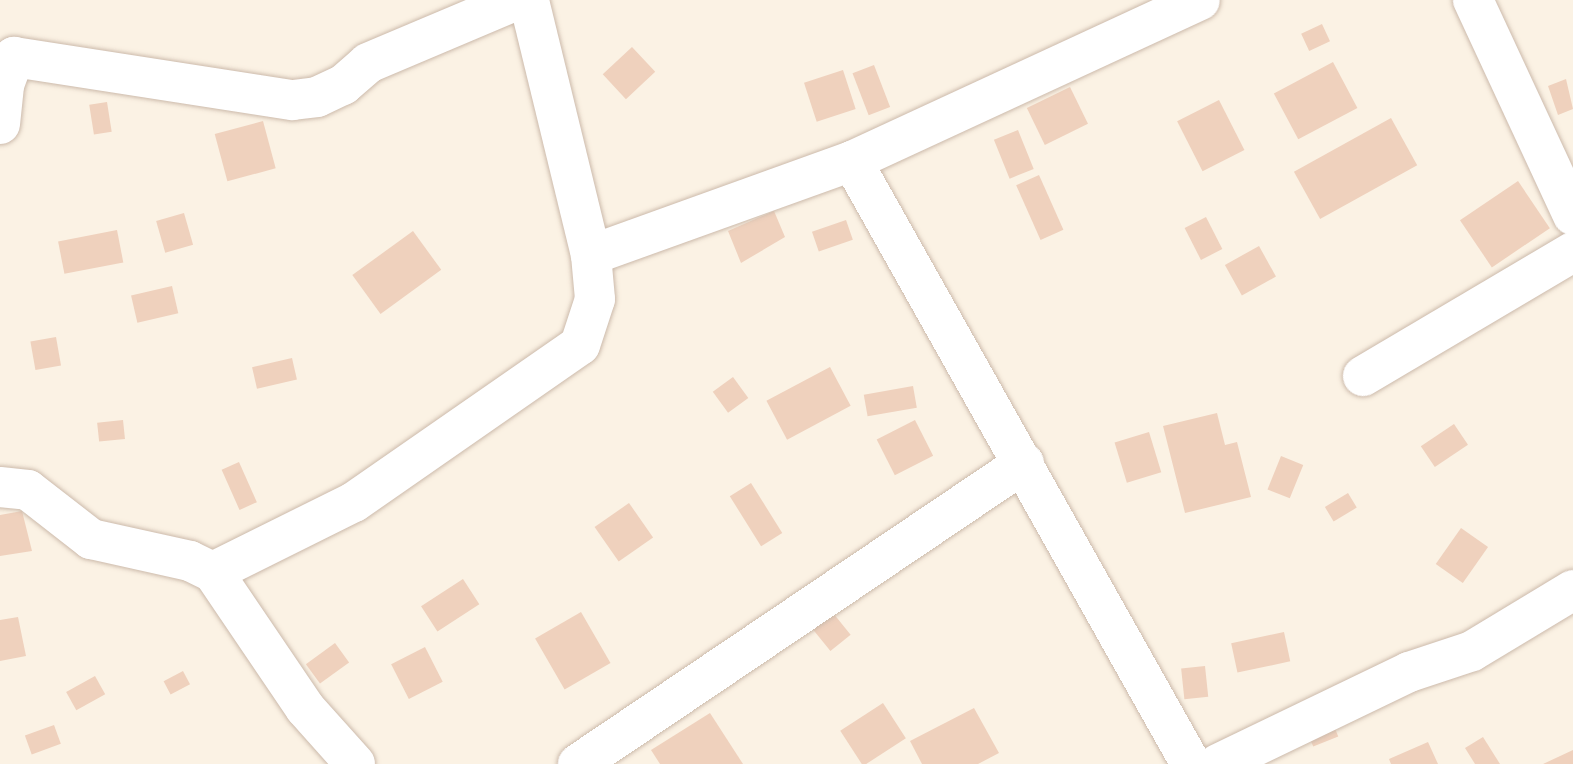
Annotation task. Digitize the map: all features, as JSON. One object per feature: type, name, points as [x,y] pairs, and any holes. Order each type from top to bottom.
[{"type":"street","points":[[0,124],[7,55],[293,100],[330,91],[368,63],[517,0]]},
{"type":"street","points":[[213,572],[354,502],[580,345],[595,299],[591,255],[555,124],[529,0]]},
{"type":"street","points":[[591,255],[852,161],[1200,0]]},
{"type":"street","points":[[1473,0],[1573,215]]},
{"type":"street","points":[[852,161],[1191,764]]},
{"type":"street","points":[[1363,376],[1573,252]]},
{"type":"street","points":[[578,764],[1024,463]]},
{"type":"street","points":[[0,487],[28,490],[91,539],[190,561],[213,572],[305,708],[355,764]]},
{"type":"street","points":[[1218,764],[1397,677],[1472,651],[1573,590]]},
{"type":"building","points":[[1322,24],[1330,41],[1309,51],[1301,34]]},
{"type":"building","points":[[632,47],[655,72],[626,99],[603,74]]},
{"type":"building","points":[[1333,62],[1357,108],[1298,139],[1274,93]]},
{"type":"building","points":[[874,65],[890,107],[869,115],[853,73]]},
{"type":"building","points":[[843,70],[856,109],[817,122],[804,83]]},
{"type":"building","points":[[1566,79],[1573,109],[1558,115],[1548,86]]},
{"type":"building","points":[[1070,87],[1088,124],[1045,145],[1027,108]]},
{"type":"building","points":[[1219,100],[1244,150],[1203,171],[1177,121]]},
{"type":"building","points":[[107,102],[112,132],[94,134],[89,105]]},
{"type":"building","points":[[1391,118],[1417,165],[1320,219],[1294,172]]},
{"type":"building","points":[[263,121],[276,168],[227,181],[215,134]]},
{"type":"building","points":[[1018,130],[1034,169],[1010,179],[994,140]]},
{"type":"building","points":[[1039,175],[1063,230],[1041,240],[1016,185]]},
{"type":"building","points":[[1518,181],[1550,228],[1492,267],[1460,220]]},
{"type":"building","points":[[774,211],[785,237],[741,263],[728,231]]},
{"type":"building","points":[[184,213],[193,245],[165,253],[156,221]]},
{"type":"building","points":[[1206,217],[1222,249],[1201,260],[1185,228]]},
{"type":"building","points":[[846,220],[853,240],[819,252],[812,232]]},
{"type":"building","points":[[117,230],[123,262],[64,274],[58,241]]},
{"type":"building","points":[[413,231],[441,270],[381,314],[352,275]]},
{"type":"building","points":[[1259,246],[1276,277],[1242,296],[1225,265]]},
{"type":"building","points":[[172,286],[178,313],[137,323],[131,295]]},
{"type":"building","points":[[56,337],[61,366],[35,370],[30,342]]},
{"type":"building","points":[[292,358],[297,379],[257,389],[252,367]]},
{"type":"building","points":[[830,367],[851,406],[787,440],[766,401]]},
{"type":"building","points":[[733,377],[748,398],[728,413],[713,392]]},
{"type":"building","points":[[913,386],[917,408],[868,416],[864,395]]},
{"type":"building","points":[[1217,413],[1225,445],[1237,442],[1251,497],[1185,513],[1163,426]]},
{"type":"building","points":[[123,420],[125,439],[99,442],[97,423]]},
{"type":"building","points":[[915,420],[933,456],[895,475],[877,440]]},
{"type":"building","points":[[1454,424],[1468,445],[1435,467],[1421,446]]},
{"type":"building","points":[[1149,432],[1161,472],[1127,483],[1115,443]]},
{"type":"building","points":[[1281,456],[1303,465],[1290,498],[1268,489]]},
{"type":"building","points":[[239,462],[257,502],[240,510],[222,470]]},
{"type":"building","points":[[751,483],[782,533],[761,546],[730,496]]},
{"type":"building","points":[[1348,493],[1357,508],[1334,521],[1325,507]]},
{"type":"building","points":[[629,503],[653,537],[619,561],[595,527]]},
{"type":"building","points":[[22,511],[32,551],[0,556],[0,515]]},
{"type":"building","points":[[1461,528],[1488,547],[1463,583],[1436,564]]},
{"type":"building","points":[[463,579],[479,604],[437,631],[421,606]]},
{"type":"building","points":[[581,612],[610,663],[565,690],[535,638]]},
{"type":"building","points":[[833,613],[851,635],[830,651],[813,629]]},
{"type":"building","points":[[18,617],[26,656],[0,661],[0,620]]},
{"type":"building","points":[[1284,632],[1290,661],[1237,673],[1231,643]]},
{"type":"building","points":[[335,643],[349,662],[320,684],[306,664]]},
{"type":"building","points":[[425,647],[443,682],[409,699],[391,664]]},
{"type":"building","points":[[1205,666],[1208,697],[1184,699],[1181,669]]},
{"type":"building","points":[[183,671],[190,684],[171,695],[164,681]]},
{"type":"building","points":[[95,676],[105,694],[76,710],[66,692]]},
{"type":"building","points":[[883,703],[906,738],[862,764],[840,731]]},
{"type":"building","points":[[974,708],[999,753],[978,764],[922,764],[910,741]]},
{"type":"building","points":[[710,713],[743,764],[660,764],[651,750]]},
{"type":"building","points":[[1330,716],[1338,736],[1313,747],[1305,726]]},
{"type":"building","points":[[54,725],[61,744],[32,754],[25,736]]},
{"type":"building","points":[[1483,737],[1500,764],[1475,764],[1465,748]]},
{"type":"building","points":[[1428,742],[1438,764],[1391,764],[1389,759]]},
{"type":"building","points":[[1573,750],[1573,764],[1543,764]]}]
